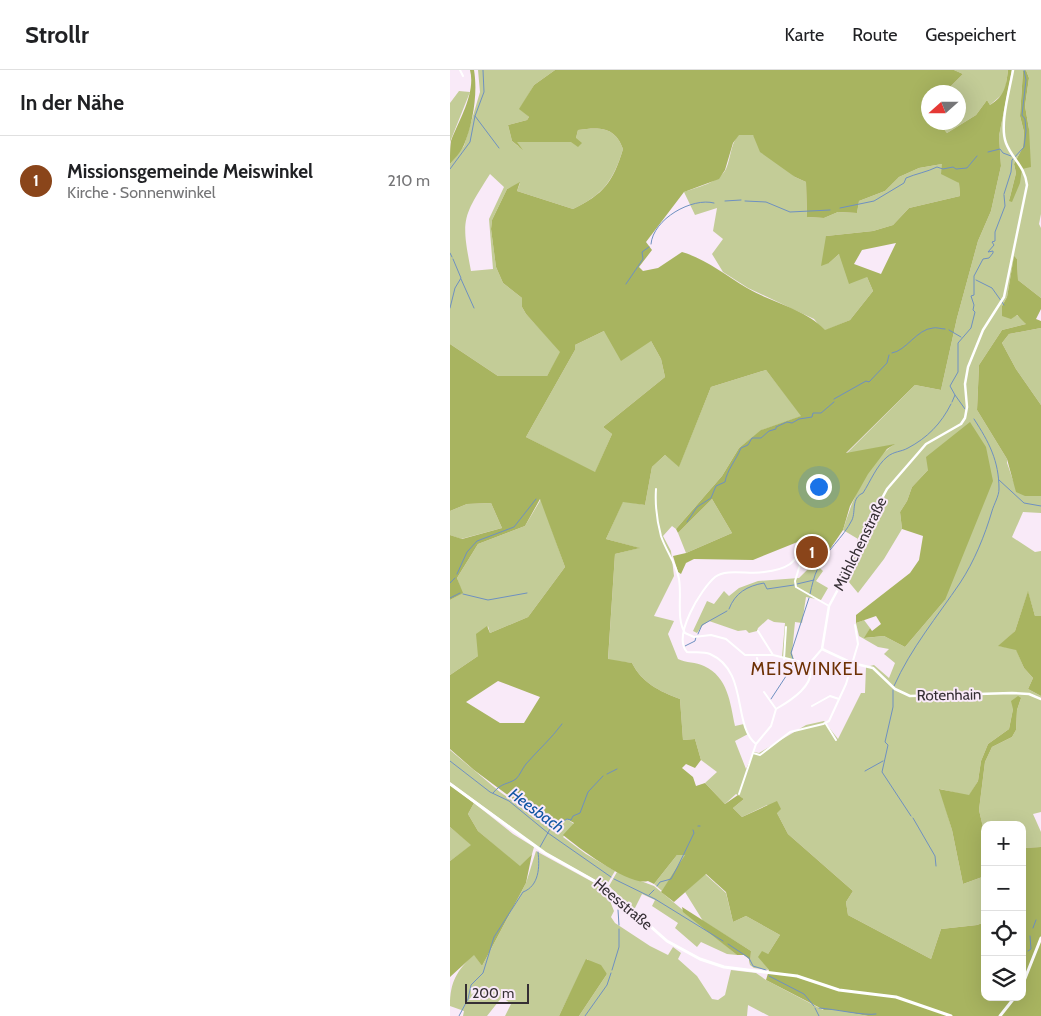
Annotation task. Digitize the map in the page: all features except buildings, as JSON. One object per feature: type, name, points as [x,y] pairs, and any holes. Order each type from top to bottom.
[{"type":"main road","name":"Heesstraße","points":[[450,784],[545,853],[606,888],[672,945],[709,964],[797,976],[825,987],[896,997],[951,1016]]},
{"type":"main road","points":[[1026,976],[1041,938]]},
{"type":"main road","points":[[999,1015],[1011,1001]]},
{"type":"street","points":[[460,70],[463,76]]},
{"type":"street","name":"Mühlchenstraße","points":[[822,649],[829,606],[843,580],[853,552],[890,484],[926,444],[961,424],[967,414],[965,384],[968,367],[983,330],[1004,297],[1025,194],[1025,173],[1006,142],[1004,129],[1013,70]]},
{"type":"street","points":[[656,489],[655,501],[661,536],[671,553],[679,578],[683,630],[682,646],[690,653],[710,654],[728,670],[740,696],[748,734],[756,744]]},
{"type":"street","points":[[683,630],[699,597],[715,577],[731,573],[764,572],[783,568],[803,552],[805,553],[795,581],[796,587],[829,606]]},
{"type":"street","points":[[753,753],[760,755],[790,732],[826,724],[839,699],[858,644],[855,625]]},
{"type":"street","points":[[784,659],[786,627]]},
{"type":"street","points":[[683,630],[691,636],[711,635],[726,639],[740,654],[757,657],[773,656],[788,661],[809,664]]},
{"type":"street","points":[[758,630],[773,656]]},
{"type":"street","points":[[809,664],[822,649]]},
{"type":"street","name":"Rotenhain","points":[[822,649],[852,663],[873,668],[895,689],[916,697],[1029,694],[1041,699]]},
{"type":"street","points":[[757,657],[759,666],[763,671],[773,666],[785,666],[788,661]]},
{"type":"street","points":[[739,794],[756,744],[771,726],[776,709],[787,703],[806,686],[811,673],[809,664]]},
{"type":"street","points":[[764,692],[776,709]]},
{"type":"street","points":[[812,706],[828,697],[839,699]]},
{"type":"street","points":[[826,724],[836,740]]},
{"type":"green space","points":[[470,70],[474,70],[475,79],[472,118],[464,145],[460,153],[450,164],[451,141],[471,88]]},
{"type":"green space","points":[[478,70],[555,70],[534,85],[520,109],[529,117],[527,120],[508,125],[512,141],[519,147],[516,142],[571,142],[576,138],[578,130],[593,128],[611,132],[620,141],[623,149],[615,170],[606,185],[592,198],[573,209],[517,191],[520,183],[507,189],[492,220],[491,229],[496,267],[503,283],[522,298],[522,307],[526,314],[561,352],[547,376],[498,376],[450,344],[450,164],[464,146],[480,92]],"holes":[[[490,174],[504,187],[489,219],[493,269],[471,271],[465,229],[469,210]]]},
{"type":"green space","points":[[555,70],[954,70],[963,74],[952,85],[921,85],[921,130],[945,130],[947,133],[952,130],[966,130],[966,121],[976,115],[987,100],[990,105],[995,102],[1002,94],[1008,70],[1012,70],[999,136],[1001,166],[991,211],[978,241],[957,318],[941,390],[915,385],[846,453],[895,444],[887,449],[868,474],[850,506],[843,530],[828,552],[815,542],[810,543],[805,539],[753,560],[694,559],[686,563],[681,574],[678,572],[673,556],[686,553],[732,533],[712,499],[678,533],[676,529],[722,476],[739,448],[761,430],[801,416],[766,370],[711,387],[679,467],[665,455],[652,467],[645,505],[623,502],[606,539],[640,548],[615,554],[608,659],[632,663],[641,676],[652,686],[680,699],[683,740],[695,739],[701,760],[695,768],[686,764],[682,768],[693,777],[696,786],[705,783],[725,804],[738,795],[744,799],[733,808],[742,817],[777,801],[781,809],[777,813],[788,834],[853,891],[846,902],[848,915],[931,959],[941,929],[981,924],[981,1001],[1026,1001],[1026,848],[1041,847],[1041,1016],[868,1016],[824,1010],[766,980],[769,970],[758,957],[762,951],[768,954],[780,935],[746,916],[733,922],[726,892],[706,874],[674,902],[661,892],[685,855],[677,855],[654,884],[617,873],[580,849],[563,835],[574,823],[567,819],[552,828],[474,770],[450,749],[450,675],[478,656],[476,634],[487,626],[490,633],[528,617],[565,567],[540,499],[525,526],[478,544],[457,578],[463,593],[450,600],[450,535],[462,539],[502,528],[491,503],[467,504],[450,511],[450,344],[498,376],[547,376],[560,352],[526,314],[522,307],[522,298],[503,283],[496,267],[491,229],[492,220],[507,189],[520,182],[517,191],[573,209],[592,198],[606,186],[611,179],[623,149],[620,141],[611,132],[593,128],[578,130],[576,138],[582,143],[578,147],[571,142],[517,142],[523,150],[512,141],[508,125],[527,120],[529,117],[519,109],[534,85]],"holes":[[[739,135],[753,135],[760,152],[795,177],[806,182],[807,217],[824,218],[838,212],[857,213],[859,201],[885,191],[899,177],[919,168],[942,164],[941,174],[959,183],[960,196],[909,208],[893,225],[873,231],[826,236],[821,266],[829,263],[839,254],[849,284],[867,277],[873,291],[850,320],[825,330],[817,322],[798,311],[747,288],[707,263],[682,252],[658,268],[643,271],[639,267],[652,250],[646,242],[684,192],[719,179],[725,170],[733,143]],[[896,243],[881,274],[854,264],[862,250]],[[604,331],[621,361],[651,341],[661,359],[665,377],[603,427],[612,434],[595,472],[526,437],[575,350],[575,345]],[[498,681],[540,697],[524,723],[500,723],[466,702]]]},
{"type":"green space","points":[[954,70],[1008,70],[1005,92],[990,105],[987,100],[976,115],[966,121],[966,85],[952,85],[963,74]]},
{"type":"green space","points":[[1012,70],[1025,70],[1023,71],[1020,116],[1024,132],[1023,147],[1014,164],[1016,173],[1009,201],[1022,169],[1029,129],[1025,106],[1029,78],[1026,70],[1041,70],[1041,214],[1039,224],[1041,228],[1041,298],[1018,280],[1017,259],[1014,257],[1007,297],[1002,306],[1024,320],[1026,324],[1002,330],[979,365],[977,410],[1007,459],[1014,484],[1020,492],[1032,496],[1041,496],[1041,513],[1023,512],[1012,537],[1035,552],[1041,551],[1041,616],[1035,616],[1028,592],[1015,631],[999,646],[1016,649],[1024,668],[1033,678],[1028,689],[1041,696],[1041,812],[1033,814],[1041,832],[1041,847],[1026,848],[1026,821],[982,821],[979,810],[985,762],[992,747],[1012,737],[1016,730],[1017,710],[1021,698],[1013,709],[1009,729],[988,744],[981,761],[978,781],[969,796],[940,789],[952,830],[963,884],[981,877],[981,924],[941,929],[931,959],[848,915],[846,902],[853,891],[788,834],[777,813],[767,805],[742,817],[733,808],[744,799],[736,794],[725,804],[705,783],[717,772],[701,760],[695,739],[683,740],[680,699],[652,686],[641,676],[632,663],[608,660],[615,554],[639,548],[606,539],[623,501],[645,505],[652,467],[665,455],[679,466],[711,387],[766,370],[802,416],[762,430],[739,448],[722,476],[676,529],[672,526],[663,536],[671,551],[674,576],[654,616],[674,621],[668,634],[678,659],[704,666],[712,671],[723,683],[727,691],[735,726],[744,724],[748,734],[735,741],[746,769],[754,752],[759,753],[806,725],[824,721],[838,739],[861,693],[865,693],[866,667],[874,665],[889,678],[895,663],[884,654],[889,649],[878,647],[859,636],[856,623],[864,620],[870,628],[865,638],[884,636],[905,647],[945,600],[928,470],[912,487],[907,501],[900,512],[902,529],[884,559],[858,593],[843,575],[858,539],[843,530],[851,507],[868,472],[875,462],[893,445],[846,454],[915,385],[941,390],[957,318],[978,241],[991,211],[1001,166],[999,136]]},
{"type":"green space","points":[[1026,70],[1029,78],[1025,106],[1029,129],[1031,167],[1022,169],[1020,183],[1012,202],[1009,201],[1016,173],[1014,164],[1023,147],[1024,132],[1020,116],[1023,71]]},
{"type":"green space","points":[[459,91],[470,92],[450,142],[450,103]]},
{"type":"green space","points":[[738,135],[753,135],[795,177],[806,182],[807,217],[824,218],[838,212],[857,213],[859,201],[885,191],[899,177],[919,168],[942,164],[959,183],[960,196],[909,208],[893,225],[873,231],[826,236],[829,263],[839,254],[867,277],[873,291],[850,320],[824,331],[814,319],[748,288],[723,272],[712,254],[723,239],[713,231],[717,208],[695,215],[684,192],[707,184],[723,174],[729,161],[733,143]]},
{"type":"green space","points":[[1014,256],[1017,259],[1018,280],[1041,298],[1041,309],[1036,319],[1041,321],[1041,328],[1009,334],[1002,343],[1016,369],[1041,405],[1041,496],[1025,496],[1016,492],[1007,459],[977,410],[979,365],[1002,330],[1026,324],[1017,315],[1011,319],[1002,316],[1002,306],[1007,297]]},
{"type":"green space","points":[[1041,328],[1041,405],[1016,369],[1002,343],[1009,334]]},
{"type":"green space","points":[[604,331],[651,341],[661,359],[665,377],[603,427],[612,434],[595,473],[526,437],[575,350],[575,345]]},
{"type":"green space","points":[[970,422],[986,447],[993,481],[945,600],[905,647],[884,636],[864,638],[870,628],[872,631],[881,624],[876,616],[856,623],[856,615],[910,573],[919,560],[923,536],[902,529],[900,512],[907,501],[912,487],[928,470],[926,457]]},
{"type":"green space","points":[[541,499],[565,567],[528,617],[490,633],[488,626],[478,656],[450,675],[450,600],[462,593],[457,578],[478,544],[525,526]]},
{"type":"green space","points":[[712,499],[732,533],[686,553],[678,533]]},
{"type":"green space","points":[[491,503],[502,528],[461,539],[450,535],[450,511],[467,504]]},
{"type":"green space","points":[[814,563],[823,571],[816,581],[828,588],[821,600],[806,597],[802,623],[795,622],[792,653],[794,660],[782,657],[785,623],[774,622],[768,619],[757,631],[749,633],[746,630],[738,631],[709,621],[697,633],[693,631],[707,601],[714,604],[724,591],[729,596],[739,588],[758,581],[799,578]]},
{"type":"green space","points":[[1028,591],[1035,616],[1041,616],[1041,696],[1028,689],[1033,678],[1024,668],[1016,650],[998,646],[1015,631]]},
{"type":"green space","points":[[1018,696],[1021,698],[1017,710],[1016,730],[1012,737],[992,747],[985,762],[979,810],[982,821],[981,877],[963,884],[952,830],[939,789],[969,795],[978,781],[981,761],[988,744],[1009,729],[1013,709],[1011,701]]},
{"type":"green space","points":[[450,750],[500,792],[551,828],[567,819],[574,824],[563,837],[586,854],[615,871],[606,886],[545,852],[450,782]]},
{"type":"green space","points":[[450,785],[474,803],[468,814],[478,831],[520,866],[532,854],[526,883],[482,966],[474,955],[450,977],[450,861],[471,845],[450,827]]},
{"type":"green space","points":[[474,803],[513,834],[534,847],[532,854],[520,867],[478,831],[468,814]]},
{"type":"green space","points":[[450,827],[472,845],[450,861]]},
{"type":"green space","points":[[536,851],[609,891],[615,897],[610,901],[614,911],[611,917],[615,923],[650,946],[668,955],[673,947],[681,953],[678,959],[697,976],[712,999],[718,1000],[725,995],[731,970],[756,973],[823,1010],[835,1010],[868,1016],[769,1016],[748,1005],[747,1016],[579,1016],[607,974],[587,959],[559,1016],[505,1016],[511,1004],[502,997],[487,1016],[463,1016],[464,1011],[450,1006],[453,983],[459,971],[474,954],[482,966],[526,883]]},
{"type":"green space","points":[[677,855],[686,855],[662,891],[654,884]]},
{"type":"green space","points":[[617,872],[654,886],[737,955],[727,954],[701,942],[697,947],[675,928],[678,923],[652,906],[655,900],[642,894],[634,910],[609,886]]},
{"type":"green space","points":[[705,874],[726,893],[733,922],[746,916],[780,935],[768,954],[760,958],[769,970],[754,968],[750,965],[751,951],[703,921],[685,892]]},
{"type":"green space","points":[[682,907],[751,951],[750,965],[749,959],[744,955],[737,955],[683,912]]},
{"type":"green space","points":[[586,959],[601,965],[607,974],[579,1016],[559,1016]]},
{"type":"waterway","points":[[450,169],[470,142],[475,116],[484,92],[483,70]]},
{"type":"waterway","points":[[1004,194],[1011,172],[1012,160],[1024,147],[1026,131],[1025,119],[1022,115],[1026,80],[1024,70]]},
{"type":"waterway","points":[[475,116],[499,148]]},
{"type":"waterway","points":[[988,152],[1000,149],[1003,153],[1011,156]]},
{"type":"waterway","points":[[840,208],[874,201],[904,183],[906,178],[937,167],[943,169],[953,167],[956,169],[967,168],[977,156]]},
{"type":"waterway","points":[[952,402],[955,395],[950,386],[958,372],[958,343],[971,328],[975,312],[971,296],[974,295],[974,276],[983,259],[989,258],[993,253],[993,251],[988,252],[994,245],[992,242],[995,241],[995,232],[1005,206],[1004,195]]},
{"type":"waterway","points":[[725,201],[741,200]]},
{"type":"waterway","points":[[745,201],[766,202],[790,212],[830,210]]},
{"type":"waterway","points":[[651,244],[653,235],[659,226],[675,212],[695,203],[714,203]]},
{"type":"waterway","points":[[626,284],[643,259],[642,252],[649,247]]},
{"type":"waterway","points":[[450,253],[452,257]]},
{"type":"waterway","points":[[450,308],[455,288],[461,278],[453,259]]},
{"type":"waterway","points":[[461,279],[474,308]]},
{"type":"waterway","points":[[976,280],[992,288],[1004,305]]},
{"type":"waterway","points":[[892,353],[902,348],[927,329],[945,329]]},
{"type":"waterway","points":[[949,330],[961,337]]},
{"type":"waterway","points":[[834,399],[866,381],[869,382],[887,363],[889,355]]},
{"type":"waterway","points":[[955,395],[965,409]]},
{"type":"waterway","points":[[687,522],[697,507],[711,498],[716,486],[725,482],[741,448],[748,445],[752,438],[761,438],[769,431],[787,422],[792,423],[799,419],[812,417],[813,413],[821,413],[834,402]]},
{"type":"waterway","points":[[810,594],[818,568],[848,527],[852,520],[857,498],[863,493],[880,464],[890,455],[908,448],[927,435],[943,418],[951,404]]},
{"type":"waterway","points":[[894,686],[916,646],[970,566],[998,494],[999,479],[995,461],[989,444],[974,419]]},
{"type":"waterway","points":[[999,480],[1024,503],[1041,506]]},
{"type":"waterway","points":[[457,574],[467,552],[477,541],[514,527],[536,499]]},
{"type":"waterway","points":[[450,583],[455,578]]},
{"type":"waterway","points":[[797,584],[814,580]]},
{"type":"waterway","points":[[729,609],[738,595],[752,586],[764,583],[767,589],[794,585]]},
{"type":"waterway","points":[[450,598],[460,593]]},
{"type":"waterway","points":[[463,594],[488,600],[527,593]]},
{"type":"waterway","points":[[793,659],[791,653],[809,598]]},
{"type":"waterway","points":[[698,634],[702,625],[727,611]]},
{"type":"waterway","points":[[685,646],[695,641],[696,637]]},
{"type":"waterway","points":[[771,699],[794,664]]},
{"type":"waterway","points":[[893,690],[893,707],[885,742],[888,745],[882,772],[911,816]]},
{"type":"waterway","points":[[493,793],[502,785],[516,779],[526,764],[562,724]]},
{"type":"waterway","name":"Heesbach","points":[[450,761],[490,792],[509,801],[548,833],[611,877]]},
{"type":"waterway","points":[[865,771],[883,761]]},
{"type":"waterway","points":[[607,774],[617,769]]},
{"type":"waterway","points":[[553,827],[567,819],[571,820],[573,816],[580,813],[588,792],[603,776]]},
{"type":"waterway","points":[[913,818],[935,856],[936,866]]},
{"type":"waterway","points":[[540,847],[550,829]]},
{"type":"waterway","points":[[657,886],[660,882],[671,879],[694,833],[693,830]]},
{"type":"waterway","points":[[459,1016],[468,999],[471,985],[483,973],[494,937],[523,892],[535,881],[539,864],[538,852]]},
{"type":"waterway","name":"Heesbach","points":[[614,879],[655,899],[723,941]]},
{"type":"waterway","points":[[649,895],[654,890]]},
{"type":"waterway","points":[[618,910],[619,925]]},
{"type":"waterway","points":[[1033,928],[1036,920]]},
{"type":"waterway","points":[[612,970],[619,947],[619,929]]},
{"type":"waterway","points":[[1028,951],[1031,949],[1030,936]]},
{"type":"waterway","name":"Heesbach","points":[[728,944],[749,958],[753,966],[766,970]]},
{"type":"waterway","points":[[585,1016],[607,985],[611,973]]},
{"type":"waterway","name":"Heesbach","points":[[769,976],[804,994],[814,1006]]},
{"type":"waterway","name":"Heesbach","points":[[815,1008],[819,1016]]},
{"type":"waterway","points":[[819,1008],[876,1014]]},
{"type":"place","name":"Missionsgemeinde Meiswinkel","points":[[812,552]]},
{"type":"district","name":"MEISWINKEL","points":[[807,669]]}]
